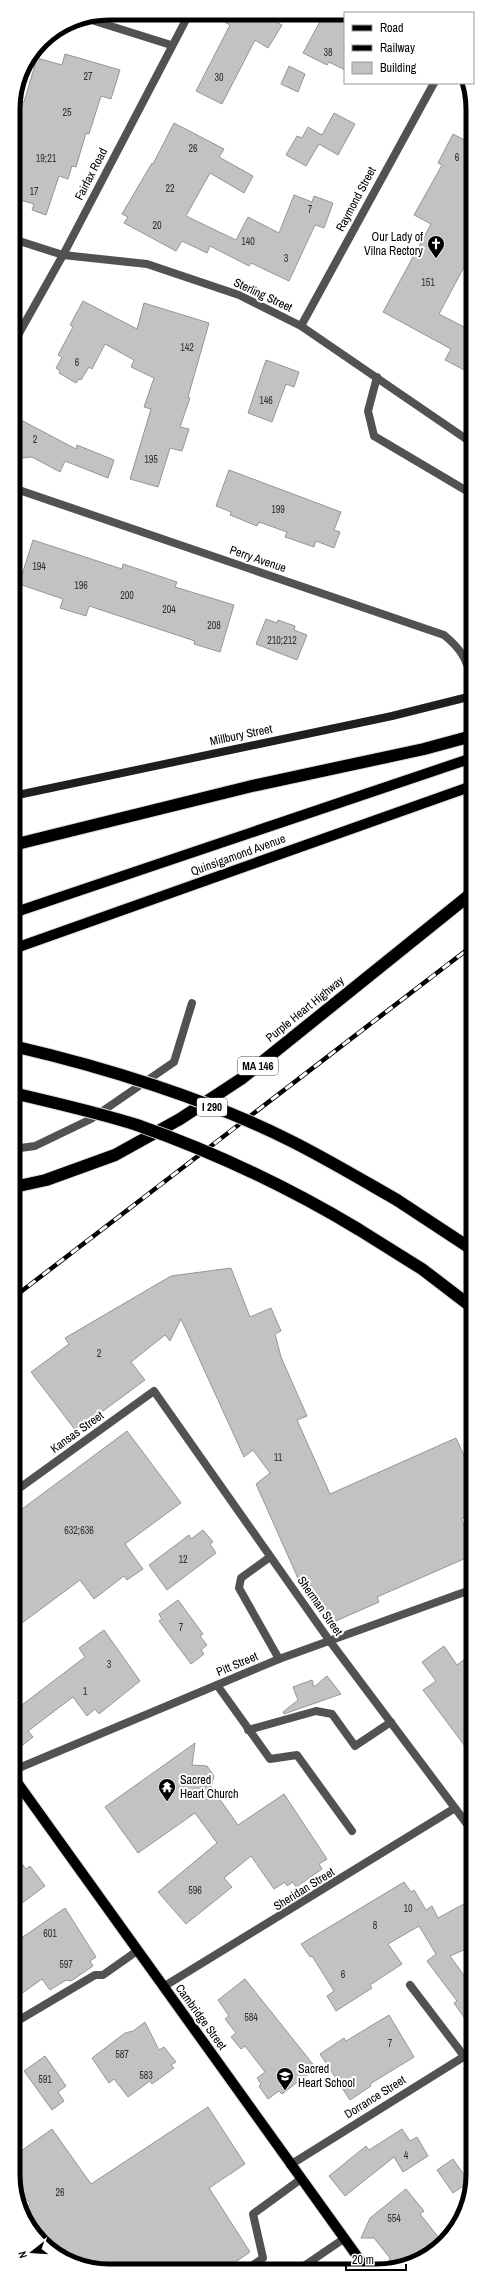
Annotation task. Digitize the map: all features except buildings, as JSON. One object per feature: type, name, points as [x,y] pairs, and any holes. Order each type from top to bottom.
[{"type":"highway","points":[[20,843],[244,788],[424,749],[466,738]]},
{"type":"highway","name":"Purple Heart Highway","points":[[20,1186],[46,1180],[115,1155],[186,1115],[241,1079],[466,898]]},
{"type":"highway","name":"I 290","points":[[20,1048],[96,1067],[236,1116],[291,1140],[396,1200],[466,1246]]},
{"type":"highway","points":[[20,1095],[136,1125],[190,1145],[301,1195],[422,1269],[466,1303]]},
{"type":"main road","name":"Millbury Street","points":[[20,795],[392,716],[466,698]]},
{"type":"main road","name":"Quinsigamond Avenue","points":[[20,911],[466,760]]},
{"type":"main road","name":"Quinsigamond Avenue","points":[[20,947],[466,788]]},
{"type":"main road","name":"Cambridge Street","points":[[20,1786],[290,2165],[363,2264]]},
{"type":"street","name":"Fairfax Road","points":[[20,332],[63,255],[185,20]]},
{"type":"street","points":[[96,21],[172,45]]},
{"type":"street","name":"Raymond Street","points":[[300,326],[433,84]]},
{"type":"street","name":"Sterling Street","points":[[20,240],[63,255],[147,264],[239,295],[300,326],[466,439]]},
{"type":"street","points":[[377,377],[368,410],[374,436],[466,490]]},
{"type":"street","name":"Perry Avenue","points":[[20,490],[444,635],[457,646],[466,661]]},
{"type":"street","points":[[20,1148],[35,1146],[91,1119],[174,1062],[192,1004]]},
{"type":"street","name":"Kansas Street","points":[[20,1488],[154,1392]]},
{"type":"street","name":"Sherman Street","points":[[154,1392],[329,1640],[466,1823]]},
{"type":"street","points":[[270,1556],[241,1578],[239,1588],[279,1659]]},
{"type":"street","name":"Pitt Street","points":[[20,1767],[279,1659],[466,1592]]},
{"type":"street","points":[[216,1685],[270,1759],[297,1755],[352,1831]]},
{"type":"street","points":[[248,1730],[316,1711],[332,1714],[355,1746],[391,1722]]},
{"type":"street","name":"Sheridan Street","points":[[164,1987],[455,1808]]},
{"type":"street","points":[[20,2019],[95,1975],[103,1975],[137,1951]]},
{"type":"street","points":[[410,1985],[464,2056]]},
{"type":"street","name":"Dorrance Street","points":[[290,2165],[464,2056]]},
{"type":"street","points":[[254,2264],[263,2258],[254,2214],[301,2179]]},
{"type":"street","points":[[307,2264],[345,2238]]},
{"type":"railway","points":[[20,1292],[466,951]]},
{"type":"place","name":"Our Lady of Vilna Rectory","points":[[436,259]]},
{"type":"place","name":"Sacred Heart Church","points":[[167,1802]]},
{"type":"place","name":"Sacred Heart School","points":[[285,2091]]}]
